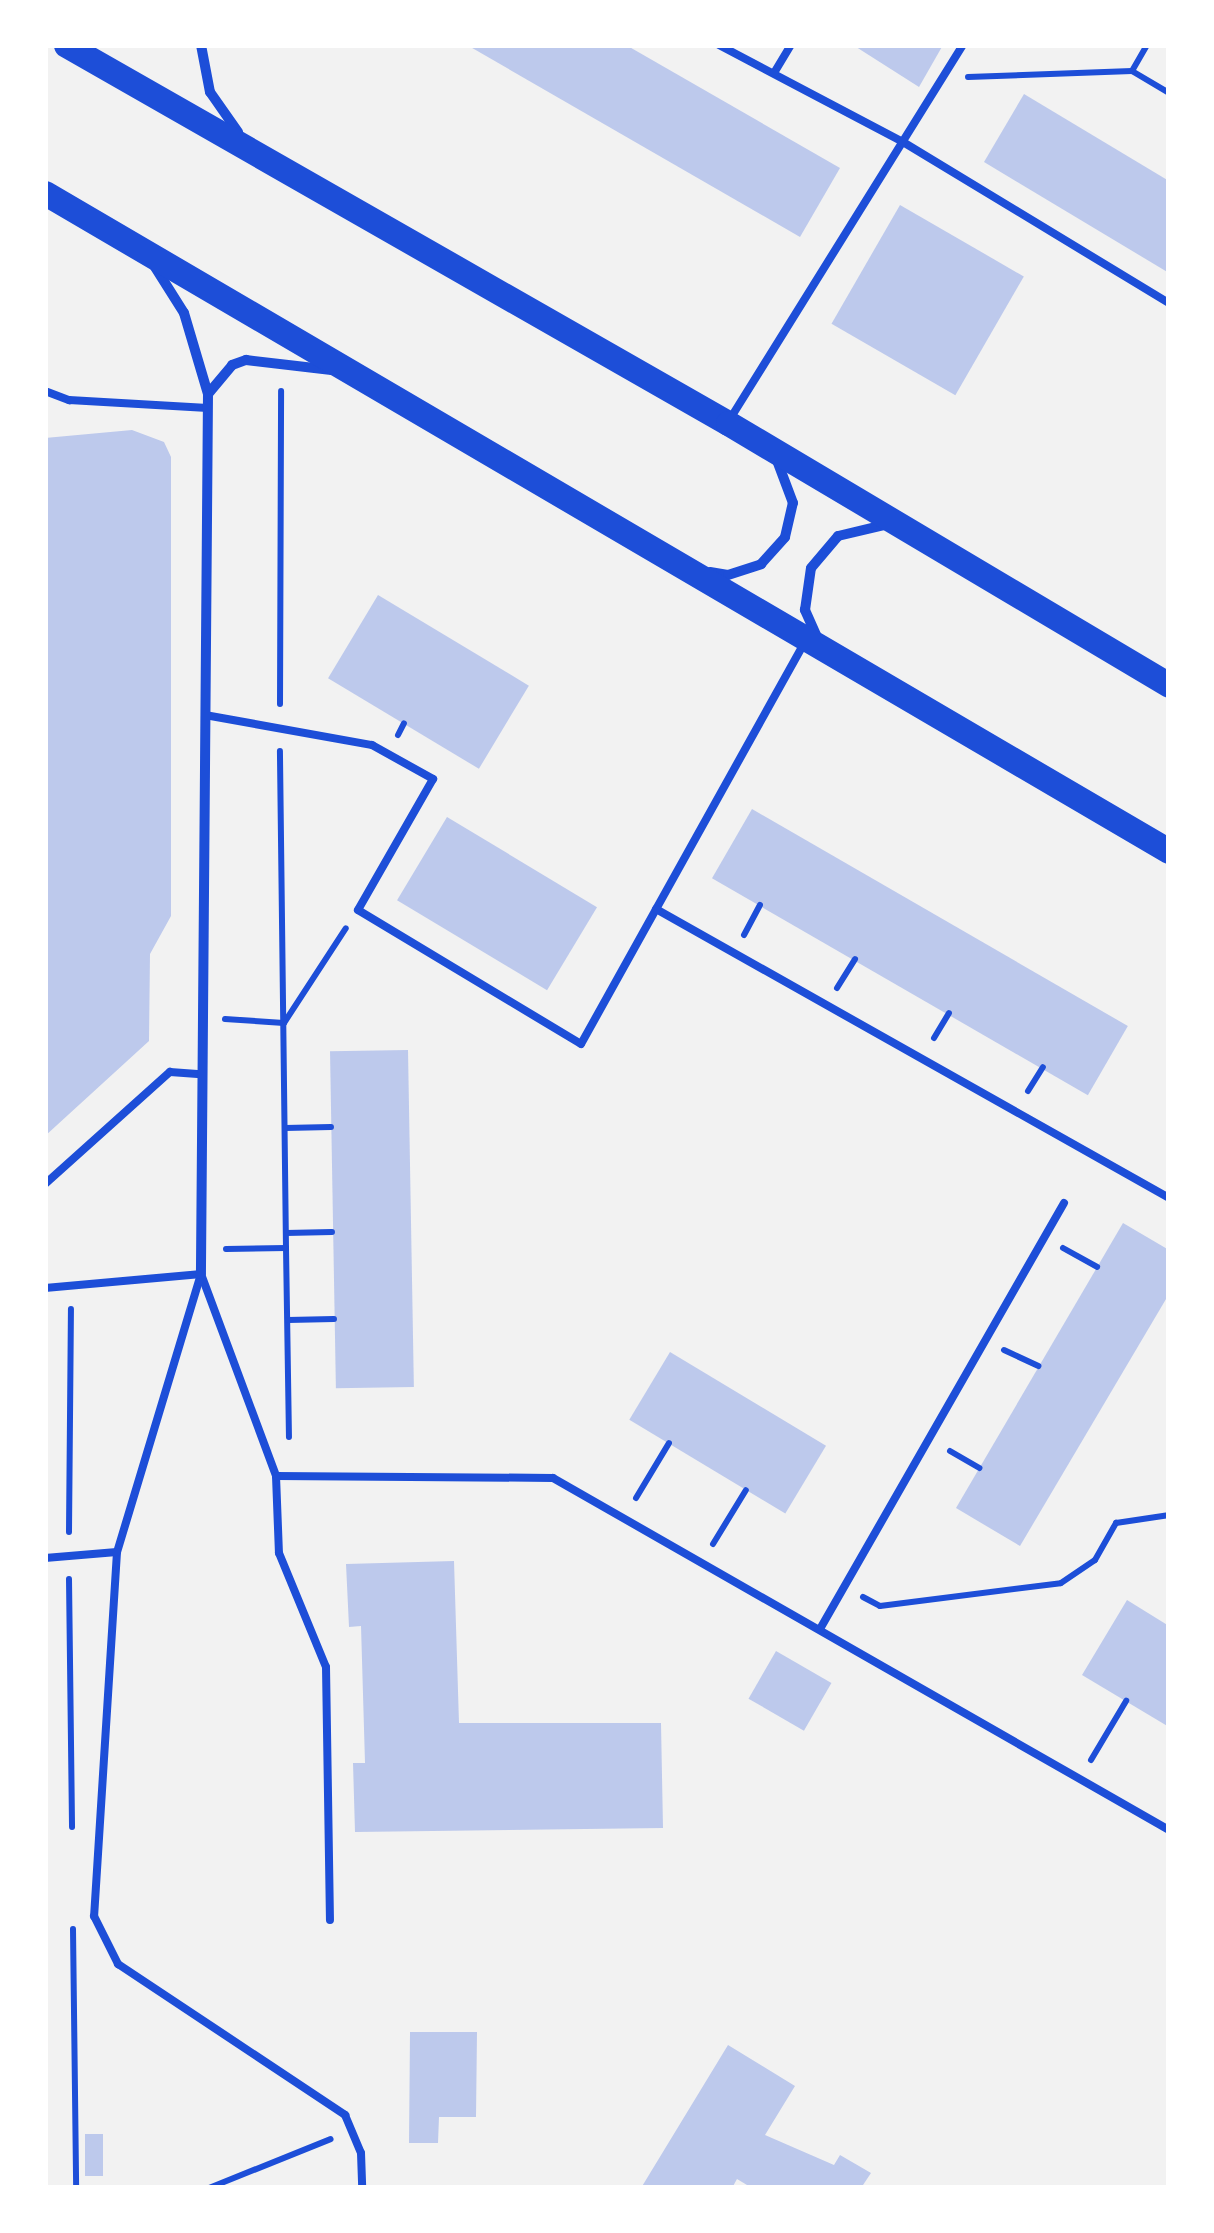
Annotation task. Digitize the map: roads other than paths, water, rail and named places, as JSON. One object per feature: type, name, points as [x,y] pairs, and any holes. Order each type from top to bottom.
[{"type":"main road","points":[[66,45],[728,422],[759,444],[1169,685]]},
{"type":"main road","points":[[45,194],[1169,851]]},
{"type":"street","points":[[201,45],[210,92],[262,158]]},
{"type":"street","points":[[132,243],[184,314],[208,394],[201,1274]]},
{"type":"street","points":[[208,394],[220,376],[246,360],[357,375]]},
{"type":"street","points":[[694,570],[728,576],[762,564],[785,537],[792,503],[788,486],[783,469],[759,444]]},
{"type":"street","points":[[815,643],[806,610],[810,568],[838,536],[858,527],[900,527]]},
{"type":"lane","points":[[718,45],[903,142],[1169,303]]},
{"type":"lane","points":[[774,74],[791,45]]},
{"type":"lane","points":[[728,422],[963,45]]},
{"type":"lane","points":[[45,391],[68,400],[208,408]]},
{"type":"lane","points":[[205,715],[372,745],[433,779],[358,910],[581,1044],[656,909],[815,643]]},
{"type":"lane","points":[[656,909],[1169,1198]]},
{"type":"lane","points":[[45,1184],[170,1072],[201,1074]]},
{"type":"lane","points":[[820,1628],[1064,1202]]},
{"type":"lane","points":[[45,1288],[201,1274]]},
{"type":"lane","points":[[201,1274],[276,1476],[279,1553],[326,1667],[330,1920]]},
{"type":"lane","points":[[201,1274],[117,1552],[94,1916],[102,1944],[118,1964],[327,2100],[355,2129],[362,2188]]},
{"type":"lane","points":[[276,1476],[553,1478],[626,1515],[1169,1830]]},
{"type":"lane","points":[[45,1558],[117,1552]]}]
